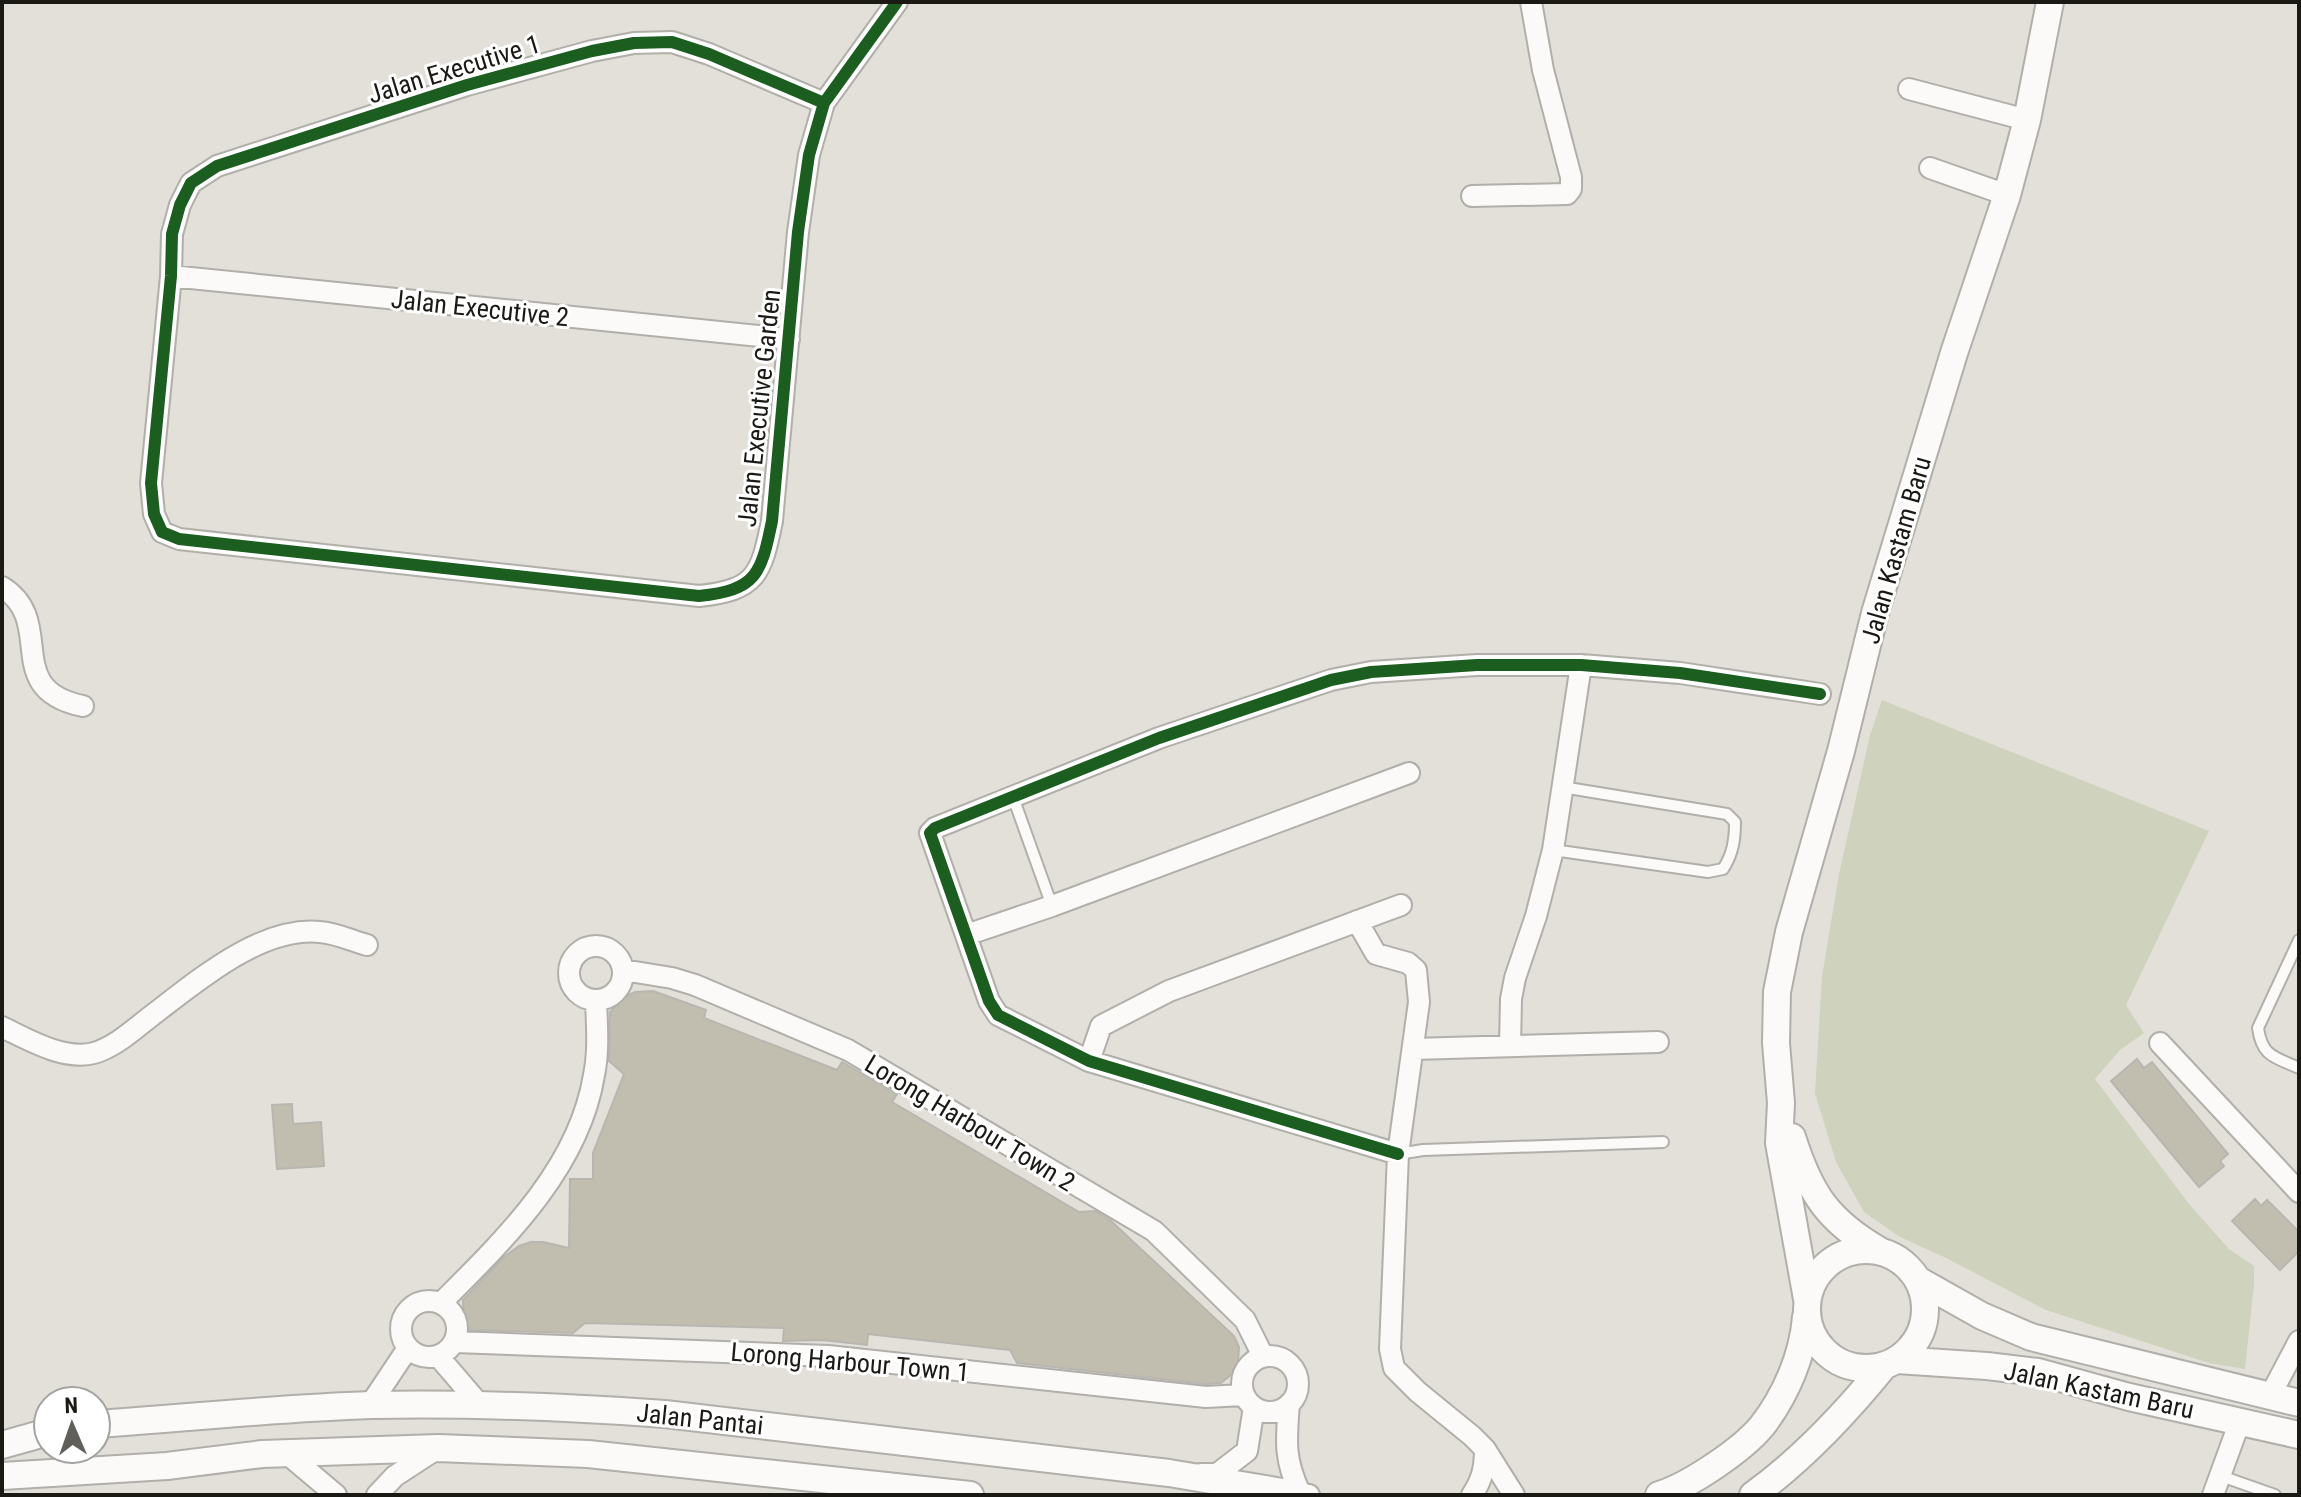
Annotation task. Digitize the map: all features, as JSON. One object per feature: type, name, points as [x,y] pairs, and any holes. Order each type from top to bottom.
[{"type":"street","name":"Jalan Executive Garden","points":[[162,532],[179,539],[699,596],[730,593],[750,581],[766,555],[772,521],[798,232],[809,155],[824,103],[897,2]]},
{"type":"street","points":[[1472,196],[1553,195],[1567,194],[1571,189],[1571,177],[1543,70],[1531,2]]},
{"type":"street","name":"Jalan Kastam Baru","points":[[1807,1304],[1779,1143],[1781,1103],[1776,1043],[1777,992],[1789,932],[1841,751],[1875,613],[1954,353],[2007,195],[2027,120],[2050,2]]},
{"type":"street","name":"Jalan Executive 1","points":[[162,532],[154,514],[151,483],[171,276],[172,234],[180,205],[191,183],[217,166],[467,85],[592,51],[634,43],[672,42],[709,54],[824,103]]},
{"type":"street","points":[[1909,89],[2027,120]]},
{"type":"street","points":[[1930,168],[2007,195]]},
{"type":"street","name":"Jalan Executive 2","points":[[171,276],[789,339]]},
{"type":"street","points":[[2,587],[11,592],[27,621],[29,639],[26,656],[34,682],[45,692],[83,706]]},
{"type":"street","points":[[1398,1154],[1089,1061],[998,1015],[989,1001],[930,833],[935,828],[1159,738],[1331,680],[1371,672],[1477,665],[1581,665],[1680,673],[1820,694]]},
{"type":"street","points":[[1510,1046],[1511,999],[1553,850],[1581,665]]},
{"type":"street","points":[[966,935],[1409,773]]},
{"type":"street","points":[[1089,1061],[1101,1026],[1169,991],[1401,905]]},
{"type":"street","points":[[1357,921],[1376,954],[1408,963],[1416,970],[1419,1002],[1398,1154],[1390,1306],[1390,1349],[1394,1368],[1485,1449],[1514,1495]]},
{"type":"street","points":[[2,1027],[48,1048],[70,1054],[93,1054],[118,1041],[222,965],[276,937],[298,932],[323,932],[367,945]]},
{"type":"street","points":[[589,946],[612,950],[623,970],[623,981],[617,991],[596,1001],[585,999],[575,992],[569,982],[571,960],[589,946]]},
{"type":"street","name":"Lorong Harbour Town 2","points":[[623,970],[695,985],[848,1050],[1154,1231],[1245,1320],[1263,1356]]},
{"type":"street","points":[[441,1303],[504,1240],[536,1201],[565,1154],[586,1110],[595,1074],[596,1001]]},
{"type":"street","points":[[1413,1049],[1658,1042]]},
{"type":"street","points":[[2160,1043],[2299,1192]]},
{"type":"street","name":"Jalan Kastam Baru","points":[[1781,1103],[1803,1173],[1828,1212],[1854,1236],[1882,1252]]},
{"type":"street","points":[[1659,1495],[1715,1465],[1761,1427],[1784,1388],[1804,1344],[1807,1304],[1814,1280],[1826,1265],[1843,1254],[1863,1250],[1882,1252],[1897,1258],[1918,1280],[1925,1306],[1921,1333],[1911,1349],[1890,1363],[1812,1445],[1778,1477],[1753,1495]]},
{"type":"street","name":"Jalan Kastam Baru","points":[[1918,1280],[1982,1316],[2031,1337],[2299,1403]]},
{"type":"street","points":[[422,1301],[441,1303],[455,1315],[458,1324],[455,1342],[438,1356],[422,1357],[408,1348],[401,1330],[406,1312],[422,1301]]},
{"type":"street","points":[[1807,1304],[1809,1328],[1818,1344],[1831,1357],[1847,1366],[1866,1369],[1890,1363]]},
{"type":"street","points":[[2270,1396],[2299,1341]]},
{"type":"street","name":"Lorong Harbour Town 1","points":[[455,1342],[828,1356],[1249,1401]]},
{"type":"street","points":[[370,1405],[408,1348]]},
{"type":"street","points":[[438,1356],[480,1405]]},
{"type":"street","points":[[1169,1473],[1217,1474],[1247,1451],[1249,1401],[1242,1376],[1254,1360],[1263,1356],[1281,1358],[1294,1370],[1298,1388],[1289,1404],[1286,1442],[1289,1470],[1300,1493],[1309,1495]]},
{"type":"street","name":"Jalan Kastam Baru","points":[[1890,1363],[1987,1366],[2038,1372],[2129,1397],[2299,1435]]},
{"type":"street","points":[[1249,1401],[1272,1412],[1289,1404]]},
{"type":"street","name":"Jalan Pantai","points":[[112,1423],[370,1405],[480,1405],[665,1414],[1169,1473],[1300,1495]]},
{"type":"street","points":[[2217,1486],[2240,1421]]},
{"type":"street","points":[[2,1430],[32,1429]]},
{"type":"street","points":[[2,1445],[32,1435]]},
{"type":"street","points":[[377,1495],[395,1476],[438,1448]]},
{"type":"street","name":"Jalan Pantai","points":[[2,1476],[167,1466],[285,1452],[438,1448],[588,1454],[970,1495]]},
{"type":"street","points":[[1472,1495],[1483,1473],[1485,1449]]},
{"type":"street","points":[[285,1452],[336,1495]]},
{"type":"street","points":[[2,1458],[20,1465],[68,1472]]},
{"type":"lane","points":[[1553,850],[1708,872],[1723,869],[1730,859],[1735,836],[1735,822],[1727,814],[1562,787]]},
{"type":"lane","points":[[1013,797],[1052,906]]},
{"type":"lane","points":[[2299,940],[2258,1028],[2260,1044],[2268,1054],[2299,1068]]},
{"type":"lane","points":[[1398,1154],[1423,1150],[1663,1142]]},
{"type":"lane","points":[[2217,1486],[2275,1495]]},
{"type":"green space","points":[[1882,700],[2209,831],[2126,1005],[2144,1033],[2120,1050],[2095,1079],[2189,1204],[2229,1249],[2254,1266],[2245,1369],[2209,1363],[2046,1310],[1900,1237],[1864,1212],[1836,1162],[1815,1093],[1822,977],[1839,874],[1870,735]]},
{"type":"building","points":[[653,991],[706,1010],[704,1018],[837,1070],[842,1062],[897,1094],[892,1102],[1079,1212],[1095,1211],[1110,1220],[1234,1336],[1239,1347],[1238,1363],[1233,1373],[1221,1383],[1206,1384],[1017,1363],[1010,1350],[868,1334],[867,1345],[822,1340],[783,1341],[784,1328],[585,1323],[573,1333],[470,1330],[464,1322],[463,1300],[504,1257],[531,1242],[569,1248],[570,1179],[593,1179],[593,1153],[624,1074],[609,1061],[610,1012],[626,996]]},
{"type":"building","points":[[2137,1059],[2144,1068],[2152,1062],[2228,1154],[2220,1161],[2224,1166],[2199,1187],[2111,1081]]},
{"type":"building","points":[[292,1104],[293,1124],[321,1122],[324,1166],[277,1169],[272,1105]]},
{"type":"building","points":[[2255,1199],[2261,1206],[2267,1200],[2299,1232],[2299,1251],[2280,1270],[2232,1221]]},
{"type":"cycle path","points":[[824,103],[709,54],[672,42],[634,43],[592,51],[467,85],[217,166],[191,183],[180,205],[172,234],[171,276],[151,483],[154,514],[162,532],[179,539],[699,596],[744,584],[759,567],[772,521],[798,232],[809,155],[824,103],[897,2]]},
{"type":"cycle path","points":[[1398,1154],[1089,1061],[998,1015],[989,1001],[930,833],[935,828],[1159,738],[1331,680],[1371,672],[1477,665],[1581,665],[1680,673],[1820,694]]}]
